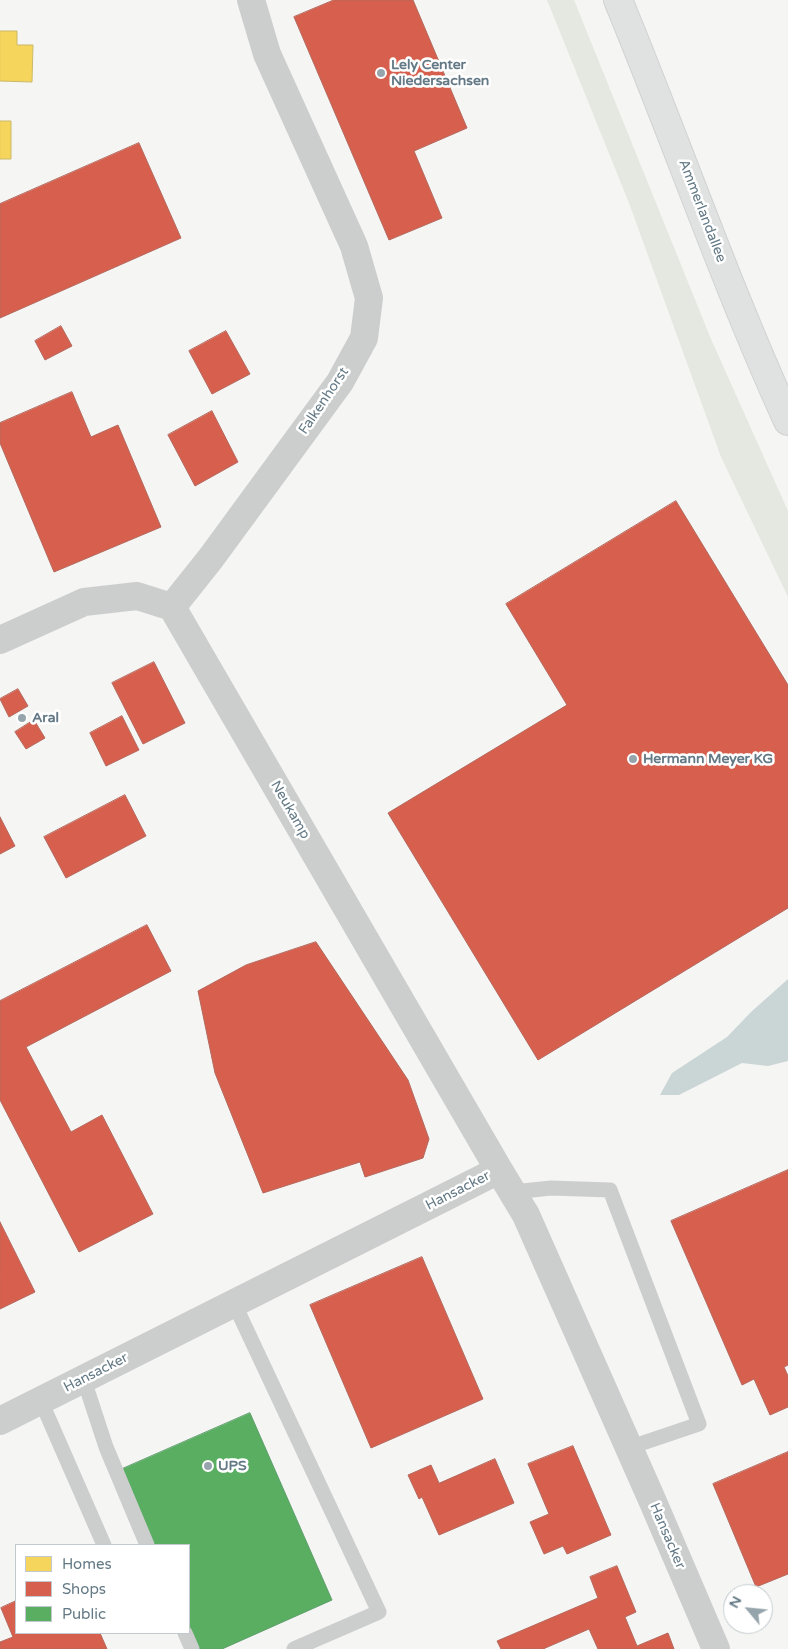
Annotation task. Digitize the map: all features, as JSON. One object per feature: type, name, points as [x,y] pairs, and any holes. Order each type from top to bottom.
[{"type":"main road","name":"Ammerlandallee","points":[[618,0],[647,69],[763,366],[788,421]]},
{"type":"street","name":"Falkenhorst","points":[[172,607],[211,558],[340,382],[364,338],[369,298],[354,246],[267,54],[251,0]]},
{"type":"street","points":[[0,640],[84,602],[137,596],[172,607]]},
{"type":"street","name":"Neukamp","points":[[172,607],[506,1181]]},
{"type":"street","name":"Hansacker","points":[[0,1421],[234,1303],[506,1181],[526,1215],[716,1649]]},
{"type":"lane","points":[[506,1181],[550,1188],[610,1190],[699,1424],[628,1448]]},
{"type":"lane","points":[[234,1303],[379,1612],[294,1649]]},
{"type":"lane","points":[[84,1380],[108,1454],[147,1544]]},
{"type":"lane","points":[[41,1401],[104,1544]]},
{"type":"lane","points":[[185,1634],[192,1649]]},
{"type":"shaded area","points":[[547,0],[574,0],[711,339],[788,511],[788,597],[721,457],[629,203]]},
{"type":"shaded area","points":[[788,979],[788,1061],[768,1066],[742,1063],[679,1095],[660,1095],[672,1073],[727,1037],[751,1012]]},
{"type":"building: Homes","points":[[0,31],[17,31],[17,45],[33,45],[32,82],[0,81]]},
{"type":"building: Homes","points":[[0,121],[11,121],[11,159],[0,159]]},
{"type":"building: Shops","name":"Lely Center Niedersachsen","points":[[334,0],[413,0],[467,128],[414,151],[442,218],[389,240],[294,17]]},
{"type":"building: Shops","points":[[139,143],[181,238],[0,318],[0,204]]},
{"type":"building: Shops","points":[[61,326],[72,346],[45,360],[35,341]]},
{"type":"building: Shops","points":[[226,331],[250,374],[212,394],[189,351]]},
{"type":"building: Shops","points":[[72,392],[91,437],[118,425],[161,527],[54,572],[0,443],[0,423]]},
{"type":"building: Shops","points":[[212,411],[238,462],[195,486],[168,435]]},
{"type":"building: Shops","name":"Hermann Meyer KG","points":[[676,501],[788,685],[788,908],[538,1060],[388,813],[567,705],[506,604]]},
{"type":"building: Shops","points":[[154,662],[185,723],[143,744],[112,683]]},
{"type":"building: Shops","points":[[18,689],[28,706],[9,717],[0,699]]},
{"type":"building: Shops","points":[[122,716],[139,750],[106,766],[90,733]]},
{"type":"building: Shops","points":[[34,720],[45,738],[26,749],[15,732]]},
{"type":"building: Shops","points":[[125,795],[146,836],[66,878],[44,837]]},
{"type":"building: Shops","points":[[0,817],[15,846],[0,854]]},
{"type":"building: Shops","points":[[147,925],[171,971],[26,1047],[71,1132],[102,1115],[153,1214],[79,1252],[0,1100],[0,1001]]},
{"type":"building: Shops","points":[[316,942],[408,1080],[429,1139],[423,1158],[365,1177],[360,1162],[263,1193],[215,1073],[198,991],[246,965]]},
{"type":"building: Shops","points":[[788,1170],[788,1365],[784,1367],[788,1376],[788,1407],[770,1415],[754,1379],[742,1385],[671,1221]]},
{"type":"building: Shops","points":[[0,1222],[35,1292],[0,1309]]},
{"type":"building: Shops","points":[[422,1257],[483,1399],[371,1448],[310,1305]]},
{"type":"building: Shops","points":[[573,1446],[611,1535],[567,1554],[563,1546],[544,1554],[530,1522],[549,1514],[528,1464]]},
{"type":"building: Shops","points":[[788,1452],[788,1574],[763,1584],[755,1584],[713,1484]]},
{"type":"building: Shops","points":[[495,1459],[514,1503],[439,1535],[422,1497],[419,1499],[408,1475],[431,1465],[439,1483]]},
{"type":"building: Shops","points":[[617,1566],[636,1612],[625,1617],[637,1646],[668,1633],[674,1649],[598,1649],[589,1629],[543,1649],[501,1649],[497,1641],[598,1598],[590,1577]]},
{"type":"building: Shops","points":[[15,1601],[15,1634],[100,1634],[107,1649],[0,1649],[0,1642],[13,1637],[1,1608]]},
{"type":"building: Public","points":[[250,1413],[332,1600],[222,1649],[199,1649],[190,1628],[190,1544],[153,1544],[120,1470]]},
{"type":"place","name":"Lely Center Niedersachsen","points":[[381,73]]},
{"type":"place","name":"Aral","points":[[22,718]]},
{"type":"place","name":"Hermann Meyer KG","points":[[633,759]]},
{"type":"place","name":"UPS","points":[[208,1466]]}]
